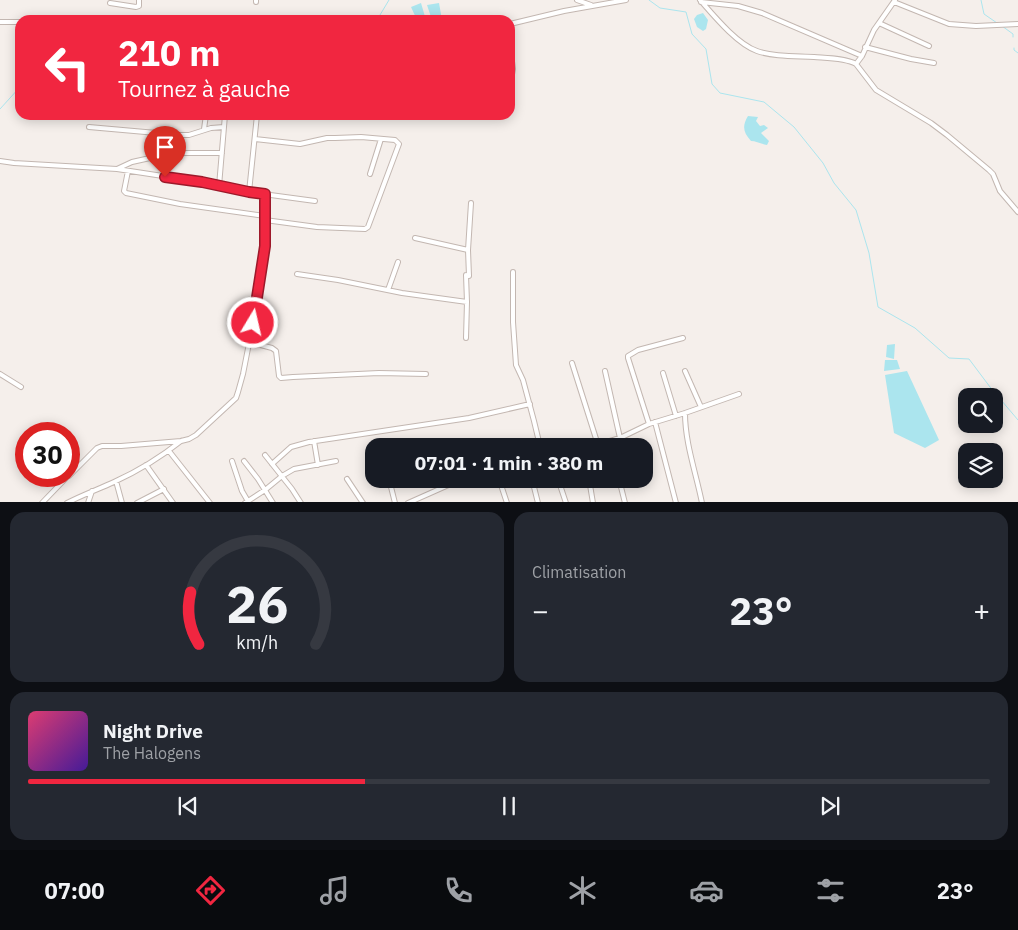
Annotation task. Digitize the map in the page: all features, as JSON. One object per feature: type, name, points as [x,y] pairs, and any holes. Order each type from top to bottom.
[{"type":"street","points":[[110,3],[136,8],[139,6],[140,0]]},
{"type":"street","points":[[577,0],[593,6]]},
{"type":"street","points":[[515,23],[564,11],[626,0]]},
{"type":"street","points":[[701,1],[738,6],[762,14],[862,56]]},
{"type":"street","points":[[701,1],[734,36],[755,50],[764,53],[792,56],[831,58],[856,64],[876,90],[931,123],[989,170],[993,174],[1000,191],[1018,212]]},
{"type":"street","points":[[856,64],[879,23],[895,1],[948,24],[976,26],[1018,24]]},
{"type":"street","points":[[0,22],[15,22]]},
{"type":"street","points":[[879,23],[929,46]]},
{"type":"street","points":[[865,47],[934,63]]},
{"type":"street","points":[[204,129],[205,120]]},
{"type":"street","points":[[219,186],[225,120]]},
{"type":"street","points":[[249,192],[257,120]]},
{"type":"street","points":[[90,127],[178,135],[189,135],[204,129],[224,127]]},
{"type":"street","points":[[128,171],[124,191],[126,193],[265,218],[362,230],[368,227],[399,144],[395,140],[361,137],[327,138],[300,144],[255,139]]},
{"type":"street","points":[[370,174],[381,139]]},
{"type":"street","points":[[117,169],[132,162],[168,154],[184,152],[222,153]]},
{"type":"street","points":[[0,160],[14,163],[117,169],[315,202]]},
{"type":"street","points":[[80,464],[97,448],[102,446],[121,446],[189,439],[196,436],[236,398],[241,383],[253,323],[265,246],[265,194]]},
{"type":"street","points":[[466,338],[471,203]]},
{"type":"street","points":[[415,238],[468,250]]},
{"type":"street","points":[[388,290],[398,262]]},
{"type":"street","points":[[513,272],[513,322],[516,365],[523,380],[538,438]]},
{"type":"street","points":[[297,274],[467,302]]},
{"type":"street","points":[[649,424],[628,356],[638,350],[683,338]]},
{"type":"street","points":[[249,342],[272,348],[276,351],[279,376],[281,378],[379,373],[426,374]]},
{"type":"street","points":[[572,363],[596,438]]},
{"type":"street","points":[[685,370],[701,407]]},
{"type":"street","points":[[605,371],[620,438],[649,424],[739,394]]},
{"type":"street","points":[[663,373],[676,416]]},
{"type":"street","points":[[0,374],[21,387]]},
{"type":"street","points":[[272,464],[291,447],[314,441],[469,418],[530,404]]},
{"type":"street","points":[[685,413],[689,448],[702,502]]},
{"type":"street","points":[[655,422],[676,502]]},
{"type":"street","points":[[67,502],[116,481],[146,465],[181,441]]},
{"type":"street","points":[[314,441],[318,465]]},
{"type":"street","points":[[169,451],[210,502]]},
{"type":"street","points":[[265,456],[292,488],[301,502]]},
{"type":"street","points":[[232,461],[247,502],[294,469],[336,461]]},
{"type":"street","points":[[244,461],[273,502]]},
{"type":"street","points":[[146,465],[173,502]]},
{"type":"street","points":[[347,479],[362,501],[354,502]]},
{"type":"street","points":[[116,481],[122,502]]},
{"type":"street","points":[[42,502],[57,487]]},
{"type":"street","points":[[391,488],[394,502]]},
{"type":"street","points":[[410,502],[442,488]]},
{"type":"street","points":[[502,488],[507,502]]},
{"type":"street","points":[[534,488],[538,502]]},
{"type":"street","points":[[561,488],[566,502]]},
{"type":"street","points":[[591,488],[593,502]]},
{"type":"street","points":[[622,488],[625,502]]},
{"type":"street","points":[[137,502],[164,489]]},
{"type":"street","points":[[88,502],[92,491]]},
{"type":"street","points":[[500,502],[505,496]]},
{"type":"water","points":[[421,3],[425,15],[415,15],[411,7]]},
{"type":"water","points":[[439,3],[441,15],[430,15],[427,5]]},
{"type":"water","points":[[703,13],[708,20],[706,29],[703,31],[697,27],[694,19],[697,15]]},
{"type":"water","points":[[748,116],[758,117],[756,121],[760,126],[764,125],[768,128],[761,133],[769,141],[767,145],[751,141],[746,135],[744,126]]},
{"type":"water","points":[[895,344],[894,359],[886,357],[887,345]]},
{"type":"water","points":[[885,360],[897,360],[900,369],[884,371]]},
{"type":"water","points":[[907,371],[939,440],[925,448],[894,433],[885,375]]},
{"type":"waterway","points":[[380,15],[389,0]]},
{"type":"waterway","points":[[649,0],[660,8],[686,12],[692,34],[706,49],[712,84],[720,93],[764,102],[794,127],[823,163],[834,183],[856,210],[869,253],[878,307],[915,328],[949,358],[969,359],[1018,420]]},
{"type":"waterway","points":[[981,0],[984,14],[997,23]]},
{"type":"waterway","points":[[1002,26],[1013,34],[1013,37]]},
{"type":"waterway","points":[[1014,48],[1018,53]]},
{"type":"waterway","points":[[0,109],[15,92]]},
{"type":"route","points":[[165,177],[265,194],[265,246],[253,323]]}]
